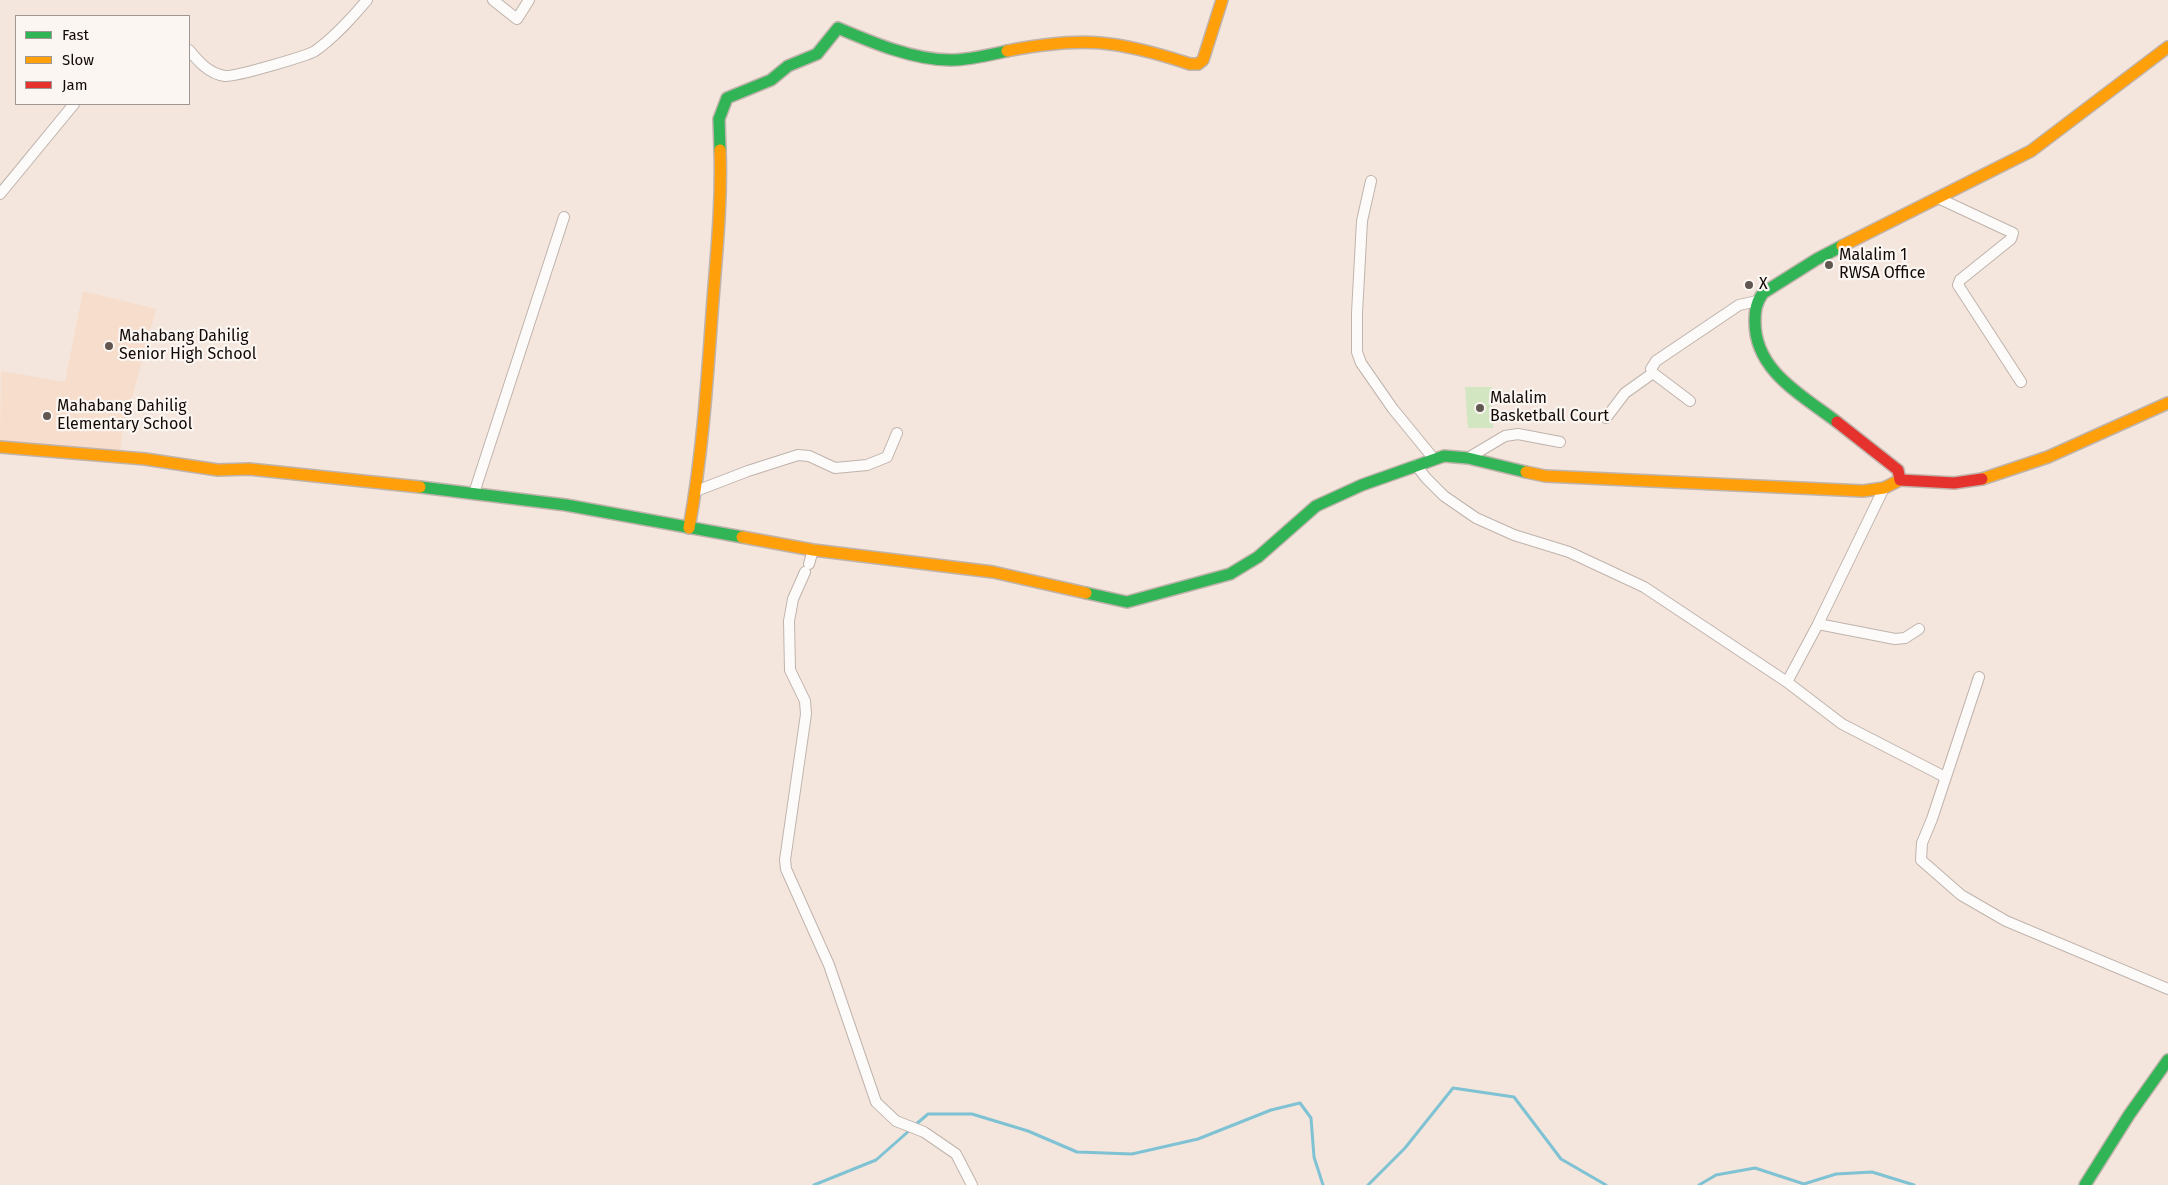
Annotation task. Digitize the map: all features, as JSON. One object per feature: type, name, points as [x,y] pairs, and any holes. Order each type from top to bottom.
[{"type":"street","points":[[190,51],[203,67],[226,76],[288,61],[313,52],[320,47],[342,30],[367,0]]},
{"type":"street","points":[[493,0],[517,18],[529,0]]},
{"type":"street","points":[[689,528],[696,491],[708,370],[721,187],[719,120],[728,98],[771,80],[788,66],[817,54],[838,28],[856,36],[940,60],[975,57],[1059,42],[1095,40],[1135,47],[1190,64],[1198,64],[1204,60],[1222,0]]},
{"type":"street","points":[[1900,480],[1898,470],[1889,462],[1789,387],[1767,364],[1758,346],[1755,328],[1754,318],[1757,301],[1763,293],[1817,259],[2031,151],[2168,47]]},
{"type":"street","points":[[0,194],[73,105]]},
{"type":"street","points":[[1371,180],[1362,221],[1357,352],[1361,363],[1393,409],[1434,459]]},
{"type":"street","points":[[1938,198],[2013,233],[2011,239],[1960,280],[1958,285],[2020,382]]},
{"type":"street","points":[[474,492],[564,217]]},
{"type":"street","points":[[1690,401],[1653,374],[1651,369],[1656,360],[1739,305],[1757,301]]},
{"type":"street","points":[[1606,418],[1625,393],[1653,374]]},
{"type":"street","points":[[0,446],[145,459],[218,470],[249,469],[474,492],[600,511],[813,550],[993,572],[1127,602],[1230,574],[1258,557],[1316,506],[1362,484],[1434,459],[1450,456],[1468,458],[1528,473],[1560,477],[1863,492],[1884,488],[1900,480],[1956,483],[1972,481],[2010,471],[2051,457],[2168,403]]},
{"type":"street","points":[[696,491],[748,471],[798,455],[809,456],[834,468],[874,463],[887,457],[897,432]]},
{"type":"street","points":[[1468,458],[1501,438],[1518,434],[1560,442]]},
{"type":"street","points":[[1416,465],[1440,492],[1468,513],[1502,530],[1569,552],[1644,587],[1787,682],[1842,724],[1945,777]]},
{"type":"street","points":[[1787,682],[1818,624],[1884,488]]},
{"type":"street","points":[[813,550],[793,599],[790,613],[790,670],[805,701],[806,714],[785,860],[786,869],[829,965],[876,1102],[896,1121],[924,1132],[956,1154],[972,1185]]},
{"type":"street","points":[[1818,624],[1895,639],[1905,638],[1919,629]]},
{"type":"street","points":[[1979,677],[1932,819],[1922,843],[1920,856],[1923,864],[1961,895],[2006,922],[2168,989]]},
{"type":"street","points":[[2085,1185],[2129,1115],[2168,1060]]},
{"type":"shaded area","points":[[83,291],[156,309],[122,435],[120,454],[0,444],[1,371],[65,382]]},
{"type":"green space","name":"Malalim Basketball Court","points":[[1465,387],[1492,387],[1493,428],[1468,428]]},
{"type":"waterway","points":[[1368,1185],[1405,1148],[1453,1088],[1514,1097],[1561,1159],[1606,1185]]},
{"type":"waterway","points":[[914,1126],[928,1114],[972,1114],[1028,1131],[1077,1152],[1132,1154],[1198,1139],[1271,1110],[1300,1103],[1311,1118],[1314,1157],[1323,1185]]},
{"type":"waterway","points":[[814,1185],[876,1160],[910,1130]]},
{"type":"waterway","points":[[1699,1185],[1716,1175],[1755,1168],[1804,1184],[1836,1174],[1872,1172],[1914,1185]]},
{"type":"traffic: fast","points":[[720,150],[719,119],[727,98],[771,80],[788,66],[817,54],[838,28],[907,54],[936,59],[964,59],[1007,51]]},
{"type":"traffic: fast","points":[[1837,422],[1796,391],[1772,368],[1763,354],[1757,339],[1755,318],[1757,303],[1763,293],[1817,259],[1842,246]]},
{"type":"traffic: fast","points":[[1086,593],[1127,602],[1230,574],[1258,557],[1316,506],[1362,485],[1444,456],[1468,458],[1526,472]]},
{"type":"traffic: fast","points":[[420,487],[566,505],[742,537]]},
{"type":"traffic: fast","points":[[2085,1185],[2129,1115],[2168,1060]]},
{"type":"traffic: slow","points":[[1007,51],[1057,43],[1100,43],[1120,45],[1190,64],[1198,64],[1203,60],[1222,0]]},
{"type":"traffic: slow","points":[[1842,246],[2031,151],[2168,47]]},
{"type":"traffic: slow","points":[[689,528],[701,448],[706,394],[718,231],[720,150]]},
{"type":"traffic: slow","points":[[1982,479],[2048,457],[2168,403]]},
{"type":"traffic: slow","points":[[0,447],[145,459],[218,470],[249,469],[420,487]]},
{"type":"traffic: slow","points":[[1526,472],[1545,476],[1863,491],[1884,488],[1900,480]]},
{"type":"traffic: slow","points":[[742,537],[813,550],[993,572],[1086,593]]},
{"type":"traffic: jam","points":[[1837,422],[1898,470],[1900,480],[1954,483],[1982,479]]},
{"type":"place","name":"Malalim 1 RWSA Office","points":[[1829,265]]},
{"type":"place","name":"X","points":[[1749,285]]},
{"type":"place","name":"Mahabang Dahilig Senior High School","points":[[109,346]]},
{"type":"place","name":"Malalim Basketball Court","points":[[1480,408]]},
{"type":"place","name":"Mahabang Dahilig Elementary School","points":[[47,416]]}]
